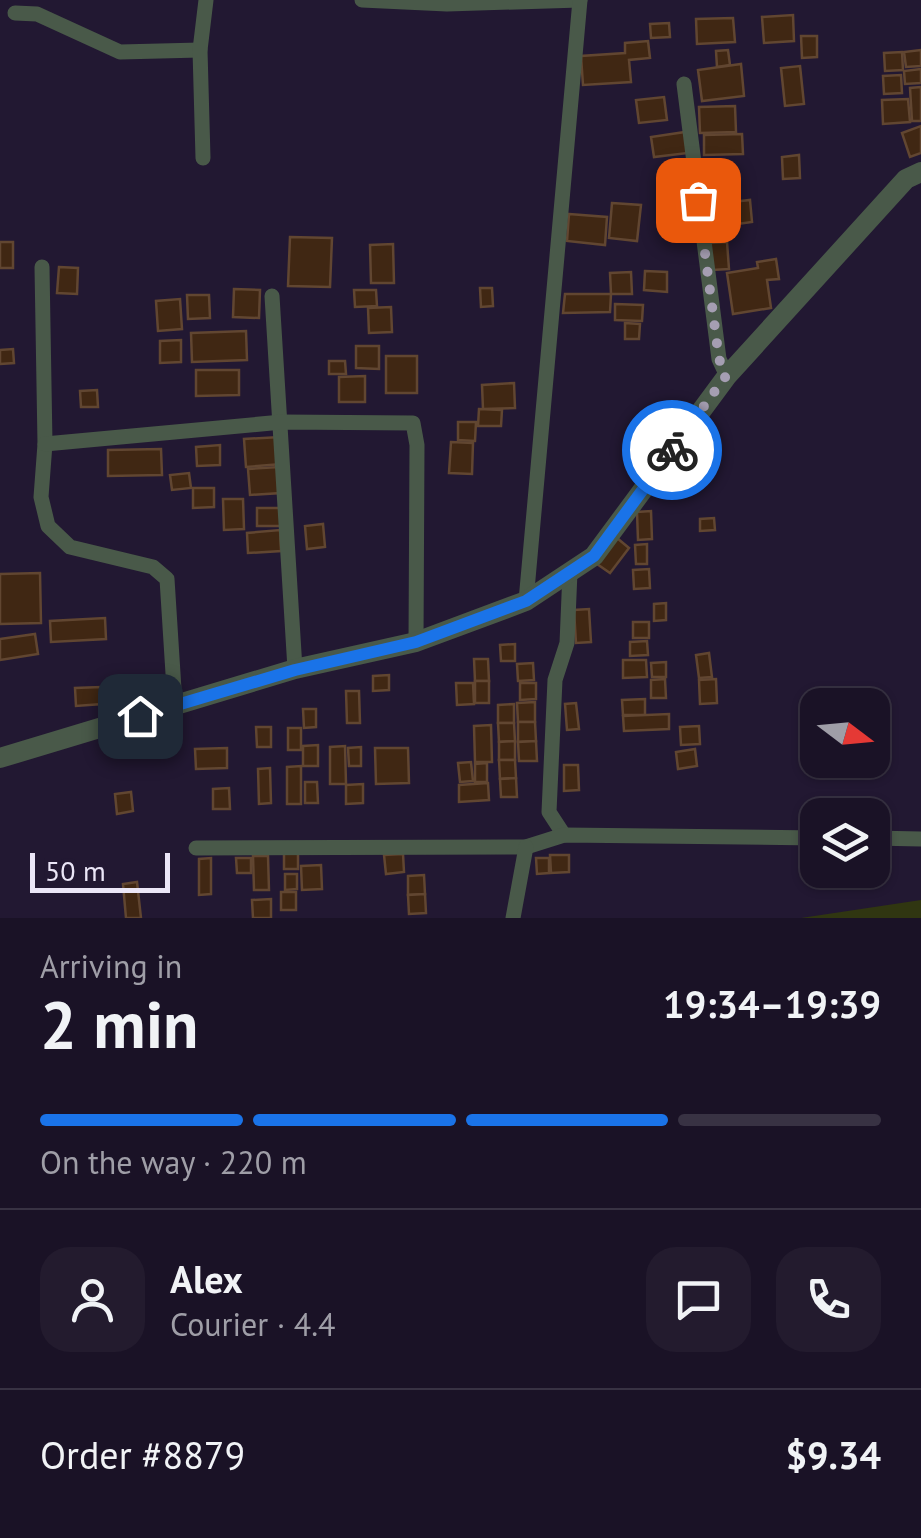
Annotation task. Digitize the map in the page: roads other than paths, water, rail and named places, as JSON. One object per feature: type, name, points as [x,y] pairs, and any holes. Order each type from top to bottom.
[{"type":"street","points":[[203,158],[200,50],[206,0]]},
{"type":"street","points":[[362,0],[447,4],[580,0],[526,601]]},
{"type":"street","points":[[14,13],[37,14],[120,52],[200,50]]},
{"type":"street","points":[[684,84],[719,359],[726,376]]},
{"type":"street","points":[[0,758],[295,670],[416,642],[526,601],[594,556],[726,376],[914,176]]},
{"type":"street","points":[[42,267],[46,444],[41,497],[48,526],[70,547],[154,567],[167,579],[175,705]]},
{"type":"street","points":[[272,296],[295,670]]},
{"type":"street","points":[[46,444],[282,422],[413,423],[416,642]]},
{"type":"street","points":[[564,836],[549,812],[555,680],[567,643],[570,572]]},
{"type":"street","points":[[196,848],[526,847],[564,836],[800,838]]},
{"type":"street","points":[[890,838],[921,839]]},
{"type":"street","points":[[513,918],[526,847]]}]
